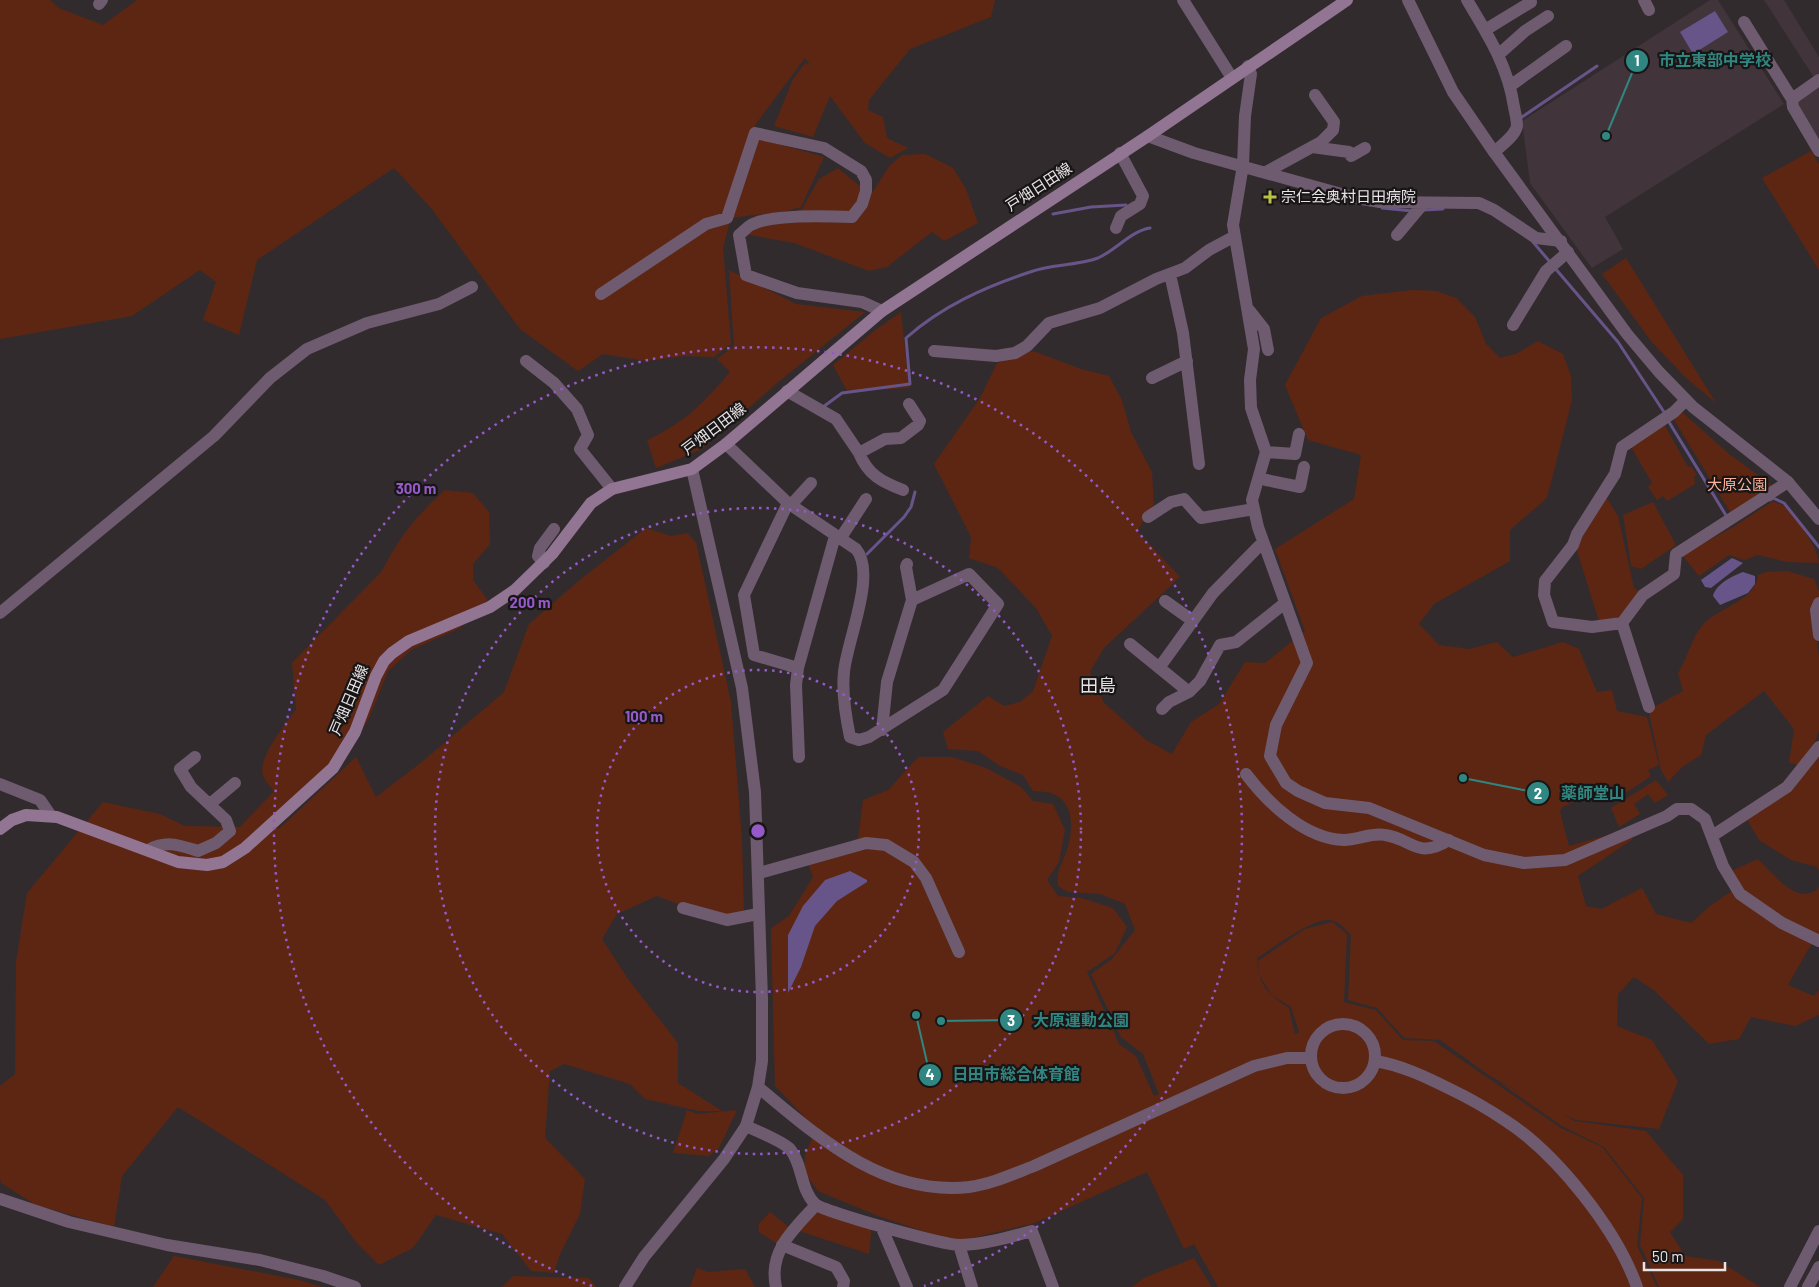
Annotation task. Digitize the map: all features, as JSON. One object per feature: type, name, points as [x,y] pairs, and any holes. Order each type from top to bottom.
[{"type":"main road","name":"戸畑日田線","points":[[0,829],[12,820],[26,816],[51,816],[178,862],[207,865],[223,862],[245,848],[333,768],[355,732],[376,676],[384,661],[392,653],[409,641],[490,607],[515,590],[544,563],[591,502],[612,489],[692,469],[726,444],[882,311],[1148,136],[1347,0]]},
{"type":"street","points":[[1183,0],[1232,78]]},
{"type":"street","points":[[1408,0],[1453,92],[1494,152],[1561,241],[1560,259],[1530,295],[1514,325]]},
{"type":"street","points":[[1467,0],[1498,55],[1510,86],[1517,127],[1512,135],[1494,152]]},
{"type":"street","points":[[1485,30],[1531,2]]},
{"type":"street","points":[[1498,55],[1525,31],[1548,16]]},
{"type":"street","points":[[1744,22],[1792,99],[1793,106],[1819,151]]},
{"type":"street","points":[[1510,86],[1566,46]]},
{"type":"street","points":[[1248,66],[1251,74],[1245,116],[1243,165],[1233,225],[1249,310],[1254,349],[1250,380],[1251,408],[1266,452],[1252,500],[1263,542],[1307,663],[1276,725],[1270,756],[1278,773],[1286,783],[1298,791],[1325,803],[1369,808],[1490,857],[1524,863],[1546,863],[1565,860],[1682,809],[1691,809],[1705,819],[1723,866],[1740,894],[1782,923],[1819,941]]},
{"type":"street","points":[[1792,99],[1819,80]]},
{"type":"street","points":[[1266,172],[1312,147],[1333,130],[1334,122],[1315,95]]},
{"type":"street","points":[[601,294],[706,224],[726,218],[755,133],[824,148],[861,171],[866,180],[866,191],[862,204],[852,217],[789,218],[764,221],[751,225],[739,235],[746,275],[797,293],[862,302],[882,311]]},
{"type":"street","points":[[1148,136],[1194,153],[1243,165],[1322,190],[1356,198],[1419,208],[1480,203],[1536,238],[1561,241]]},
{"type":"street","points":[[1312,147],[1349,152],[1351,156],[1365,148]]},
{"type":"street","points":[[1116,228],[1121,216],[1140,204],[1143,196],[1120,153]]},
{"type":"street","points":[[1397,235],[1419,208]]},
{"type":"street","points":[[934,351],[996,356],[1015,353],[1027,346],[1049,324],[1100,308],[1185,268],[1209,250],[1235,236]]},
{"type":"street","points":[[1560,259],[1686,400],[1713,425],[1788,482],[1819,519]]},
{"type":"street","points":[[1170,274],[1187,361],[1199,464]]},
{"type":"street","points":[[0,613],[214,436],[270,378],[307,349],[333,336],[367,323],[439,304],[472,287]]},
{"type":"street","points":[[1249,310],[1264,329],[1268,350]]},
{"type":"street","points":[[526,361],[554,383],[577,408],[588,435],[580,449],[612,489]]},
{"type":"street","points":[[1152,378],[1187,361]]},
{"type":"street","points":[[787,391],[836,419],[859,453],[867,469],[877,479],[903,490]]},
{"type":"street","points":[[1686,400],[1674,412],[1622,446],[1615,474],[1577,534],[1574,545],[1545,582],[1543,588],[1553,622],[1592,627],[1622,623],[1643,595],[1674,574],[1676,554],[1788,482]]},
{"type":"street","points":[[859,453],[885,439],[901,438],[918,425],[920,421],[909,404]]},
{"type":"street","points":[[1266,452],[1295,454],[1299,434]]},
{"type":"street","points":[[726,444],[789,504],[856,549],[862,556],[864,565],[863,582],[844,672],[850,737],[859,740],[882,730],[943,690],[998,604],[969,574],[912,600]]},
{"type":"street","points":[[1259,476],[1266,480],[1300,487],[1304,467]]},
{"type":"street","points":[[625,1287],[644,1257],[724,1158],[746,1126],[758,1087],[762,1061],[762,999],[758,914],[759,873],[755,792],[742,688],[692,469]]},
{"type":"street","points":[[798,668],[754,655],[744,595],[789,504],[811,483]]},
{"type":"street","points":[[799,757],[796,685],[798,668],[837,537],[866,499]]},
{"type":"street","points":[[1148,517],[1171,502],[1184,499],[1201,518],[1254,509]]},
{"type":"street","points":[[544,563],[538,556],[540,548],[554,529]]},
{"type":"street","points":[[1159,668],[1212,594],[1263,542]]},
{"type":"street","points":[[882,730],[887,682],[912,600],[906,567],[908,564]]},
{"type":"street","points":[[1164,601],[1193,621]]},
{"type":"street","points":[[1162,709],[1169,702],[1189,692],[1200,681],[1220,645],[1236,642],[1285,603]]},
{"type":"street","points":[[1819,603],[1816,610],[1819,635]]},
{"type":"street","points":[[1622,623],[1649,707]]},
{"type":"street","points":[[1130,644],[1189,692]]},
{"type":"street","points":[[1712,836],[1787,787],[1819,747]]},
{"type":"street","points":[[148,850],[159,844],[171,843],[198,851],[216,843],[230,831],[226,820],[191,787],[180,769],[194,757]]},
{"type":"street","points":[[1246,774],[1270,801],[1301,825],[1330,839],[1347,840],[1386,835],[1426,849],[1436,848],[1449,840]]},
{"type":"street","points":[[210,804],[235,783]]},
{"type":"street","points":[[0,784],[40,800],[51,816]]},
{"type":"street","points":[[759,873],[866,843],[886,845],[914,862],[926,878],[959,952]]},
{"type":"street","points":[[683,908],[727,920],[758,914]]},
{"type":"street","points":[[1335,1024],[1346,1024],[1357,1026],[1366,1033],[1372,1042],[1375,1061],[1369,1074],[1361,1082],[1340,1088],[1320,1078],[1314,1069],[1311,1058],[1312,1047],[1317,1037],[1325,1029],[1335,1024]]},
{"type":"street","points":[[758,1087],[815,1135],[880,1174],[916,1185],[963,1187],[999,1180],[1034,1166],[1254,1066],[1287,1058],[1311,1058]]},
{"type":"street","points":[[1375,1061],[1424,1076],[1470,1099],[1507,1121],[1535,1144],[1577,1188],[1609,1231],[1632,1272],[1637,1287]]},
{"type":"street","points":[[746,1126],[789,1148],[796,1160],[805,1189],[816,1205],[880,1226],[959,1245],[992,1242],[1032,1231],[1049,1286]]},
{"type":"street","points":[[0,1199],[69,1222],[168,1245],[260,1260],[323,1276],[355,1287]]},
{"type":"street","points":[[776,1287],[775,1259],[791,1231],[816,1205]]},
{"type":"street","points":[[880,1226],[907,1287]]},
{"type":"street","points":[[1790,1287],[1819,1231]]},
{"type":"street","points":[[782,1245],[836,1267],[844,1281],[843,1287]]},
{"type":"street","points":[[959,1245],[972,1287]]},
{"type":"street","points":[[1808,1287],[1819,1267]]},
{"type":"shaded area","points":[[1710,0],[1718,0],[1784,104],[1605,217],[1623,249],[1592,268],[1530,183],[1522,121]]},
{"type":"shaded area","points":[[1764,0],[1784,0],[1819,57],[1819,75],[1815,79]]},
{"type":"shaded area","points":[[1715,11],[1728,32],[1693,54],[1680,32]]},
{"type":"shaded area","points":[[1819,83],[1819,141],[1794,99]]},
{"type":"shaded area","points":[[1732,558],[1743,563],[1711,588],[1705,587],[1701,580]]},
{"type":"shaded area","points":[[1743,572],[1755,576],[1755,584],[1748,593],[1720,605],[1713,596],[1717,588],[1729,578]]},
{"type":"shaded area","points":[[850,871],[867,880],[867,882],[837,901],[815,926],[801,967],[788,993],[788,935],[803,906],[825,880]]},
{"type":"green space","points":[[0,0],[50,0],[59,8],[103,25],[137,0],[995,0],[991,17],[910,49],[869,100],[868,110],[883,117],[887,138],[908,148],[890,158],[865,143],[830,96],[813,137],[774,126],[793,79],[805,63],[810,65],[805,58],[755,125],[723,248],[731,344],[714,357],[685,356],[646,361],[603,354],[578,371],[520,329],[431,208],[394,168],[257,260],[239,335],[203,320],[216,282],[200,270],[132,316],[0,339]]},
{"type":"green space","points":[[758,138],[824,157],[801,207],[733,218]]},
{"type":"green space","points":[[1811,151],[1819,164],[1819,270],[1762,178]]},
{"type":"green space","points":[[925,154],[953,168],[966,189],[978,223],[944,241],[932,232],[887,267],[869,271],[794,243],[744,234],[742,225],[757,215],[781,216],[802,209],[819,179],[838,168],[862,188],[856,218],[890,165],[902,155]]},
{"type":"green space","points":[[1626,258],[1716,403],[1686,378],[1651,341],[1602,274]]},
{"type":"green space","points":[[729,270],[796,304],[865,312],[777,383],[702,449],[656,468],[647,440],[672,427],[693,411],[730,372],[717,359],[734,346]]},
{"type":"green space","points":[[1412,290],[1437,291],[1456,298],[1475,317],[1486,344],[1500,358],[1516,354],[1538,341],[1563,354],[1571,376],[1572,400],[1547,498],[1510,530],[1510,561],[1434,604],[1419,624],[1439,645],[1469,649],[1497,642],[1513,657],[1563,642],[1579,649],[1597,692],[1612,690],[1617,711],[1647,717],[1659,765],[1648,770],[1651,776],[1626,793],[1618,783],[1562,807],[1560,812],[1569,846],[1618,832],[1633,839],[1578,876],[1586,906],[1601,909],[1642,888],[1656,914],[1691,923],[1710,906],[1732,891],[1812,943],[1788,985],[1814,996],[1819,990],[1819,1015],[1795,1026],[1751,1017],[1739,1039],[1709,1044],[1655,991],[1634,977],[1618,994],[1617,1026],[1652,1040],[1678,1081],[1659,1129],[1576,1120],[1563,1114],[1575,1121],[1646,1131],[1683,1175],[1683,1219],[1670,1232],[1685,1256],[1719,1261],[1760,1287],[1659,1287],[1640,1245],[1644,1198],[1604,1147],[1562,1126],[1497,1081],[1518,1091],[1490,1076],[1440,1040],[1404,1038],[1377,1008],[1348,1000],[1351,935],[1338,923],[1332,920],[1321,921],[1292,935],[1257,958],[1259,973],[1258,961],[1305,929],[1332,922],[1347,934],[1344,1002],[1376,1010],[1403,1040],[1434,1041],[1561,1128],[1602,1147],[1642,1198],[1637,1246],[1657,1287],[1218,1287],[1194,1244],[1184,1249],[1147,1172],[1035,1223],[955,1242],[878,1216],[818,1191],[804,1172],[805,1155],[816,1129],[775,1086],[771,928],[789,916],[813,877],[806,858],[858,839],[863,800],[888,790],[918,757],[952,757],[986,768],[1021,787],[1033,801],[1053,804],[1065,830],[1059,862],[1047,880],[1058,896],[1081,898],[1113,908],[1127,927],[1115,953],[1087,972],[1119,1044],[1136,1056],[1154,1096],[1159,1094],[1143,1054],[1121,1037],[1091,974],[1112,959],[1135,930],[1125,904],[1100,894],[1068,892],[1058,886],[1058,872],[1066,853],[1071,828],[1071,820],[1066,804],[1053,794],[1033,791],[1023,775],[1000,766],[978,751],[948,749],[943,732],[988,696],[1004,706],[1020,702],[1033,691],[1052,636],[1036,608],[998,568],[969,558],[971,537],[934,464],[980,398],[997,363],[1033,351],[1081,369],[1109,376],[1122,400],[1131,432],[1152,472],[1154,506],[1137,531],[1180,577],[1104,648],[1090,672],[1104,703],[1146,740],[1172,754],[1191,722],[1219,704],[1245,662],[1265,663],[1305,631],[1275,549],[1354,499],[1361,455],[1308,440],[1285,385],[1321,318],[1362,296]],"holes":[[[1260,976],[1272,995],[1291,1007],[1299,1032],[1295,1034],[1289,1008],[1269,993]]]},
{"type":"green space","points":[[901,312],[909,388],[847,391],[833,365],[874,331]]},
{"type":"green space","name":"大原公園","points":[[1682,412],[1729,454],[1773,486],[1732,515],[1673,418]]},
{"type":"green space","points":[[1664,424],[1688,467],[1691,466],[1697,475],[1694,477],[1695,484],[1667,501],[1663,496],[1657,500],[1648,487],[1652,483],[1630,445]]},
{"type":"green space","points":[[445,490],[473,493],[489,512],[490,544],[473,564],[473,580],[489,602],[460,628],[411,650],[388,671],[370,716],[343,762],[273,828],[280,828],[356,757],[376,797],[423,761],[504,692],[529,624],[581,579],[646,528],[671,536],[687,533],[696,542],[731,702],[742,839],[744,914],[721,915],[710,913],[689,908],[657,896],[617,914],[602,939],[628,979],[678,1043],[678,1083],[722,1111],[699,1111],[645,1099],[630,1084],[564,1064],[550,1071],[545,1138],[585,1179],[580,1214],[560,1254],[554,1273],[531,1271],[502,1234],[436,1215],[413,1248],[379,1265],[356,1242],[325,1200],[178,1107],[122,1176],[114,1227],[36,1205],[1,1183],[0,1179],[0,1086],[15,1074],[16,962],[27,893],[103,802],[160,814],[185,826],[240,827],[274,791],[264,777],[262,768],[268,751],[296,709],[292,663],[382,571],[409,527]]},
{"type":"green space","points":[[1606,497],[1618,516],[1634,588],[1639,591],[1620,618],[1599,621],[1576,548]]},
{"type":"green space","points":[[1773,501],[1789,510],[1811,542],[1819,563],[1787,562],[1758,555],[1744,560],[1729,555],[1699,576],[1682,555],[1735,526]]},
{"type":"green space","points":[[1653,502],[1676,545],[1641,569],[1631,566],[1623,515]]},
{"type":"green space","points":[[1787,571],[1814,579],[1819,591],[1819,597],[1813,610],[1819,657],[1819,730],[1813,749],[1799,765],[1789,763],[1794,729],[1764,691],[1706,735],[1701,755],[1682,767],[1668,782],[1661,770],[1649,713],[1654,707],[1683,691],[1678,673],[1694,638],[1703,625],[1715,615],[1746,596],[1756,583],[1758,575],[1766,572]]},
{"type":"green space","points":[[1819,752],[1819,871],[1817,867],[1791,860],[1759,840],[1746,818]]},
{"type":"green space","points":[[1656,780],[1668,795],[1655,803],[1648,794],[1634,804],[1640,814],[1619,827],[1611,808]]},
{"type":"green space","points":[[1758,859],[1778,880],[1795,892],[1811,893],[1819,887],[1819,937],[1741,893],[1729,872]]},
{"type":"green space","points":[[687,1110],[697,1114],[737,1110],[719,1148],[709,1156],[673,1153]]},
{"type":"green space","points":[[819,1208],[872,1226],[869,1254],[799,1231]]},
{"type":"green space","points":[[770,1212],[790,1228],[776,1243],[759,1232],[758,1225]]},
{"type":"green space","points":[[174,1256],[299,1280],[322,1287],[153,1287]]},
{"type":"green space","points":[[1194,1258],[1212,1287],[1132,1287],[1144,1278]]},
{"type":"green space","points":[[697,1268],[708,1272],[745,1269],[755,1287],[690,1287]]},
{"type":"green space","points":[[513,1276],[589,1278],[596,1287],[502,1287]]},
{"type":"waterway","points":[[1522,117],[1597,66]]},
{"type":"waterway","points":[[1053,214],[1091,207],[1126,205]]},
{"type":"waterway","points":[[1382,208],[1413,211]]},
{"type":"waterway","points":[[1424,210],[1443,209]]},
{"type":"waterway","points":[[823,407],[842,393],[910,384],[906,338],[949,307],[980,291],[1038,269],[1098,258],[1136,233],[1150,228]]},
{"type":"waterway","points":[[1533,242],[1550,262]]},
{"type":"waterway","points":[[1554,267],[1618,342],[1664,412]]},
{"type":"waterway","points":[[1669,422],[1727,517]]},
{"type":"waterway","points":[[867,554],[904,517],[911,507],[915,492]]},
{"type":"waterway","points":[[1770,500],[1773,498],[1784,503],[1819,547]]},
{"type":"place","name":"市立東部中学校","points":[[1606,136]]},
{"type":"place","name":"宗仁会奥村日田病院","points":[[1270,197]]},
{"type":"place","name":"薬師堂山","points":[[1463,778]]},
{"type":"place","name":"日田市総合体育館","points":[[916,1015]]},
{"type":"place","name":"大原運動公園","points":[[941,1021]]},
{"type":"district","name":"田島","points":[[1098,686]]}]
